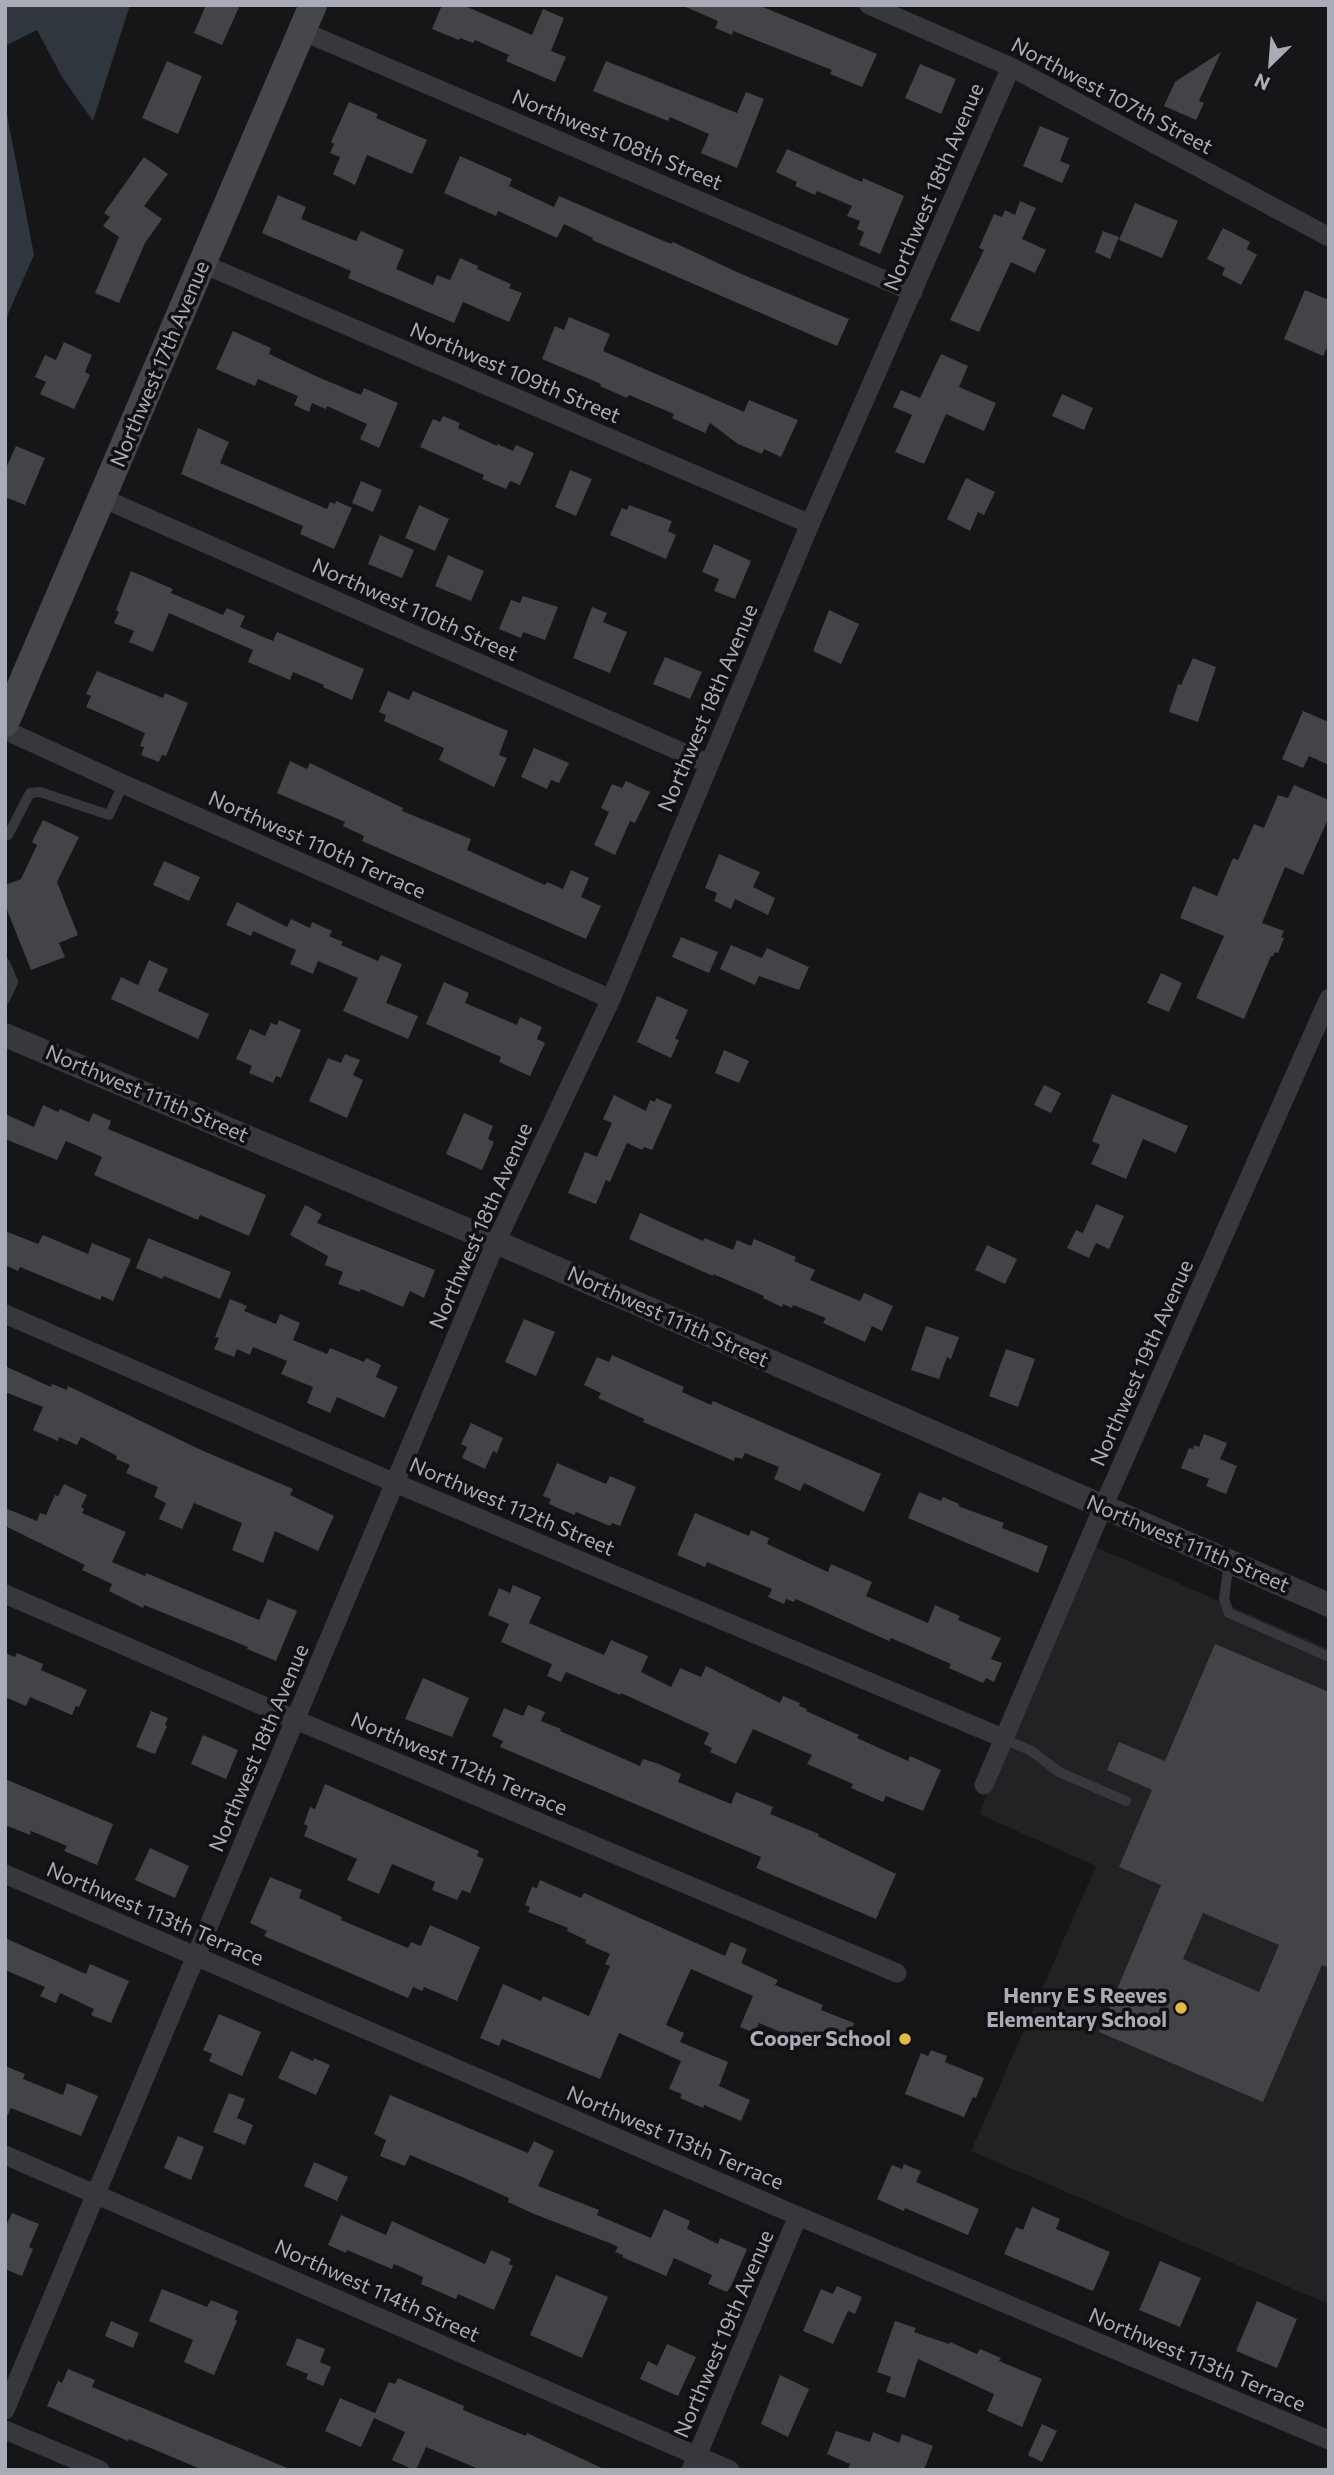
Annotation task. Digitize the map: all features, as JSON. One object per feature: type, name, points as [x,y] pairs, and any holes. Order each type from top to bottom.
[{"type":"main road","name":"Northwest 17th Avenue","points":[[5,723],[313,5]]},
{"type":"street","name":"Northwest 107th Street","points":[[869,5],[1010,67],[1329,237]]},
{"type":"street","name":"Northwest 108th Street","points":[[302,31],[913,292]]},
{"type":"street","name":"Northwest 18th Avenue","points":[[5,2410],[496,1242],[611,999],[810,524],[1010,67]]},
{"type":"street","name":"Northwest 109th Street","points":[[203,264],[810,524]]},
{"type":"street","name":"Northwest 110th Street","points":[[102,499],[709,764]]},
{"type":"street","name":"Northwest 110th Terrace","points":[[5,730],[611,999]]},
{"type":"street","name":"Northwest 19th Avenue","points":[[984,1785],[1103,1507],[1329,998]]},
{"type":"street","name":"Northwest 111th Street","points":[[5,1035],[496,1242],[1329,1605]]},
{"type":"street","name":"Northwest 112th Street","points":[[5,1314],[395,1483],[1003,1738]]},
{"type":"street","name":"Northwest 112th Terrace","points":[[5,1594],[296,1720],[898,1973]]},
{"type":"street","name":"Northwest 113th Terrace","points":[[5,1874],[798,2216],[1329,2440]]},
{"type":"street","name":"Northwest 114th Street","points":[[5,2155],[694,2463],[730,2470]]},
{"type":"street","name":"Northwest 19th Avenue","points":[[694,2463],[798,2216]]},
{"type":"street","points":[[5,2430],[100,2470]]},
{"type":"lane","points":[[5,834],[8,835],[30,793],[40,792],[109,815],[123,784]]},
{"type":"lane","points":[[5,963],[13,982],[5,999]]},
{"type":"lane","points":[[1229,1562],[1224,1599],[1229,1613],[1329,1657]]},
{"type":"lane","points":[[1003,1738],[1031,1750],[1059,1772],[1125,1801]]},
{"type":"shaded area","points":[[5,5],[130,5],[93,121],[62,77],[37,30],[5,46]]},
{"type":"shaded area","points":[[5,104],[34,255],[5,321]]},
{"type":"shaded area","name":"Henry E S Reeves Elementary School","points":[[1091,1545],[1329,1649],[1329,2304],[971,2151],[1096,1866],[979,1814]]},
{"type":"building","points":[[206,5],[240,5],[222,45],[194,33]]},
{"type":"building","points":[[442,5],[463,5],[532,35],[543,9],[564,18],[551,51],[566,57],[555,82],[506,61],[509,55],[475,40],[473,43],[460,38],[459,40],[432,29]]},
{"type":"building","points":[[681,5],[758,5],[877,54],[862,87],[830,74],[832,70],[733,31],[732,35],[715,28],[718,21]]},
{"type":"building","points":[[1221,52],[1199,101],[1204,103],[1196,120],[1164,106],[1175,82]]},
{"type":"building","points":[[167,61],[202,76],[178,134],[142,118]]},
{"type":"building","points":[[606,61],[737,113],[746,92],[764,99],[737,168],[701,153],[709,134],[670,117],[668,121],[593,91]]},
{"type":"building","points":[[920,64],[956,79],[941,114],[905,98]]},
{"type":"building","points":[[349,102],[378,114],[376,118],[427,140],[412,174],[367,155],[355,185],[333,174],[340,157],[330,153],[334,144],[331,142]]},
{"type":"building","points":[[1040,126],[1069,138],[1060,161],[1070,165],[1062,183],[1023,166]]},
{"type":"building","points":[[787,149],[862,182],[863,178],[904,196],[880,254],[859,245],[864,232],[857,229],[860,221],[847,216],[852,206],[817,191],[815,195],[795,186],[797,182],[776,172]]},
{"type":"building","points":[[460,156],[512,179],[509,186],[554,207],[559,196],[671,244],[673,242],[849,319],[837,346],[592,240],[593,238],[564,224],[557,238],[498,211],[496,216],[444,193]]},
{"type":"building","points":[[144,157],[168,174],[144,206],[162,219],[145,243],[119,303],[95,293],[119,237],[103,226],[110,217],[104,213]]},
{"type":"building","points":[[278,195],[306,207],[301,219],[356,241],[361,231],[404,250],[396,269],[433,285],[437,275],[450,280],[460,258],[511,284],[509,288],[522,293],[509,322],[463,302],[454,323],[348,278],[351,271],[262,233]]},
{"type":"building","points":[[1020,201],[1036,208],[1022,239],[1046,250],[1035,273],[1011,262],[979,332],[950,320],[984,250],[979,248],[994,214],[1002,217],[1005,210],[1015,215]]},
{"type":"building","points":[[1135,203],[1178,221],[1162,258],[1119,240]]},
{"type":"building","points":[[1223,228],[1250,242],[1247,249],[1257,255],[1241,285],[1222,275],[1225,268],[1207,259]]},
{"type":"building","points":[[1103,231],[1119,237],[1110,259],[1095,252]]},
{"type":"building","points":[[1305,290],[1329,300],[1329,343],[1323,356],[1284,339]]},
{"type":"building","points":[[569,317],[610,334],[603,351],[744,412],[749,400],[798,420],[781,457],[764,449],[762,454],[738,444],[710,423],[705,433],[672,418],[674,414],[629,395],[627,398],[542,359],[555,326],[564,330]]},
{"type":"building","points":[[233,331],[271,348],[269,354],[320,378],[361,395],[364,388],[398,403],[379,448],[360,439],[367,424],[327,406],[326,409],[312,403],[309,412],[294,405],[298,396],[258,379],[255,386],[216,369]]},
{"type":"building","points":[[64,342],[92,355],[85,372],[90,375],[74,409],[40,394],[46,382],[35,377],[45,355],[56,360]]},
{"type":"building","points":[[941,354],[968,366],[959,387],[996,403],[984,431],[946,414],[924,464],[895,452],[912,415],[893,407],[901,390],[920,398]]},
{"type":"building","points":[[1062,394],[1093,408],[1084,430],[1052,416]]},
{"type":"building","points":[[443,416],[460,423],[458,428],[497,446],[513,451],[516,445],[534,453],[520,485],[510,481],[506,489],[482,479],[484,475],[420,447],[433,419],[440,422]]},
{"type":"building","points":[[198,428],[229,442],[220,463],[327,509],[330,502],[335,504],[336,501],[352,508],[334,549],[300,534],[303,526],[181,474]]},
{"type":"building","points":[[16,446],[45,458],[25,505],[5,497],[5,470]]},
{"type":"building","points":[[570,470],[592,479],[576,516],[555,507]]},
{"type":"building","points":[[966,478],[995,492],[984,515],[978,512],[970,531],[947,519]]},
{"type":"building","points":[[361,481],[382,490],[373,512],[352,503]]},
{"type":"building","points":[[419,505],[449,519],[435,551],[405,538]]},
{"type":"building","points":[[629,505],[672,521],[668,531],[676,535],[666,559],[610,535],[622,508],[627,510]]},
{"type":"building","points":[[380,535],[414,550],[402,578],[368,564]]},
{"type":"building","points":[[714,544],[751,561],[735,599],[714,591],[719,579],[702,572]]},
{"type":"building","points":[[448,555],[484,571],[471,601],[435,586]]},
{"type":"building","points":[[131,571],[173,589],[171,593],[223,615],[227,608],[245,616],[240,627],[273,641],[277,632],[364,669],[352,700],[293,672],[290,680],[248,662],[253,650],[169,613],[153,652],[129,642],[134,631],[114,623],[119,612],[116,610]]},
{"type":"building","points":[[523,596],[558,607],[545,640],[523,632],[521,638],[499,629],[511,600],[520,603]]},
{"type":"building","points":[[592,607],[607,613],[603,622],[627,632],[610,673],[573,658]]},
{"type":"building","points":[[829,610],[859,624],[841,664],[813,651]]},
{"type":"building","points":[[665,657],[702,672],[690,699],[653,684]]},
{"type":"building","points":[[1193,658],[1216,667],[1198,722],[1169,712],[1178,684],[1181,685]]},
{"type":"building","points":[[97,671],[163,698],[165,693],[188,703],[166,756],[162,755],[159,762],[141,755],[144,747],[140,746],[145,733],[86,707],[91,696],[86,694]]},
{"type":"building","points":[[388,691],[409,700],[413,691],[508,731],[499,755],[507,758],[494,787],[439,760],[444,748],[384,721],[386,715],[379,712]]},
{"type":"building","points":[[1303,711],[1329,722],[1329,765],[1309,756],[1303,768],[1282,759]]},
{"type":"building","points":[[534,748],[569,763],[559,783],[551,780],[547,789],[521,777]]},
{"type":"building","points":[[290,761],[307,769],[310,763],[403,808],[402,811],[471,839],[467,850],[545,885],[547,882],[563,889],[571,870],[589,878],[581,897],[601,906],[586,939],[362,841],[364,836],[343,826],[345,822],[277,793]]},
{"type":"building","points":[[626,781],[650,792],[635,823],[630,821],[615,855],[594,845],[609,812],[601,808],[612,784],[622,788]]},
{"type":"building","points":[[1294,785],[1329,800],[1329,817],[1303,875],[1285,867],[1262,923],[1284,931],[1281,937],[1284,938],[1278,953],[1275,952],[1271,956],[1244,1019],[1196,998],[1224,936],[1180,918],[1193,886],[1217,896],[1233,858],[1238,860],[1254,824],[1264,828],[1278,795],[1288,798]]},
{"type":"building","points":[[43,820],[79,837],[57,882],[78,935],[59,943],[65,957],[31,970],[5,905],[5,885],[21,879],[37,845],[32,842]]},
{"type":"building","points":[[719,854],[760,872],[753,887],[775,898],[768,915],[735,899],[731,909],[714,901],[717,893],[705,888]]},
{"type":"building","points":[[164,861],[200,877],[189,901],[153,885]]},
{"type":"building","points":[[237,902],[287,927],[291,919],[310,928],[312,922],[332,931],[329,936],[343,942],[341,945],[378,961],[381,955],[402,964],[386,1003],[418,1016],[408,1039],[343,1011],[358,978],[318,961],[313,974],[290,964],[296,950],[253,931],[251,936],[226,925]]},
{"type":"building","points":[[681,937],[718,952],[709,973],[672,957]]},
{"type":"building","points":[[731,945],[762,958],[767,948],[809,967],[799,990],[759,976],[755,985],[720,969]]},
{"type":"building","points":[[149,960],[168,969],[158,991],[209,1014],[198,1039],[111,999],[121,977],[138,985]]},
{"type":"building","points":[[1161,973],[1182,983],[1169,1012],[1147,1003]]},
{"type":"building","points":[[444,982],[469,993],[465,1003],[517,1025],[520,1017],[542,1027],[537,1039],[545,1043],[530,1076],[499,1062],[501,1057],[426,1024]]},
{"type":"building","points":[[657,996],[688,1010],[675,1039],[679,1040],[671,1058],[637,1042]]},
{"type":"building","points":[[279,1020],[301,1030],[281,1078],[276,1076],[273,1083],[249,1073],[252,1066],[236,1059],[250,1029],[265,1036],[271,1023],[277,1025]]},
{"type":"building","points":[[724,1050],[749,1061],[739,1083],[715,1073]]},
{"type":"building","points":[[345,1054],[360,1060],[353,1075],[363,1080],[347,1118],[309,1101],[328,1058],[341,1063]]},
{"type":"building","points":[[1044,1085],[1061,1093],[1051,1113],[1034,1105]]},
{"type":"building","points":[[1112,1094],[1188,1126],[1176,1153],[1143,1139],[1126,1179],[1091,1164],[1100,1145],[1092,1141]]},
{"type":"building","points":[[614,1095],[646,1111],[650,1100],[655,1102],[656,1098],[672,1105],[652,1150],[644,1147],[642,1150],[627,1143],[610,1182],[606,1180],[596,1204],[568,1193],[585,1152],[597,1157],[612,1123],[603,1119]]},
{"type":"building","points":[[43,1105],[58,1112],[60,1109],[89,1122],[93,1113],[111,1121],[108,1129],[266,1195],[249,1236],[200,1215],[198,1220],[94,1175],[102,1157],[66,1141],[57,1160],[5,1139],[5,1114],[34,1127]]},
{"type":"building","points":[[464,1113],[493,1126],[488,1139],[494,1142],[482,1170],[446,1154]]},
{"type":"building","points":[[1096,1204],[1124,1216],[1109,1249],[1096,1243],[1089,1258],[1067,1248],[1076,1230],[1083,1233]]},
{"type":"building","points":[[305,1205],[322,1214],[317,1223],[435,1270],[424,1298],[410,1291],[403,1307],[361,1289],[360,1292],[338,1284],[343,1272],[325,1265],[328,1256],[290,1235]]},
{"type":"building","points":[[640,1213],[703,1241],[705,1238],[733,1250],[737,1240],[751,1246],[754,1239],[796,1257],[794,1261],[815,1270],[810,1280],[860,1301],[864,1293],[893,1306],[882,1331],[872,1326],[865,1342],[823,1323],[826,1318],[793,1305],[792,1308],[783,1304],[782,1307],[763,1298],[764,1296],[629,1239]]},
{"type":"building","points":[[5,1231],[38,1244],[43,1235],[88,1254],[92,1243],[131,1259],[113,1301],[102,1296],[100,1300],[20,1267],[18,1271],[5,1265]]},
{"type":"building","points":[[148,1238],[231,1272],[220,1299],[164,1276],[162,1279],[136,1268]]},
{"type":"building","points":[[987,1245],[1017,1259],[1005,1284],[975,1270]]},
{"type":"building","points":[[230,1299],[247,1306],[244,1311],[276,1324],[280,1314],[300,1323],[293,1340],[327,1354],[330,1348],[364,1362],[366,1358],[381,1365],[376,1377],[398,1387],[384,1418],[337,1397],[330,1413],[307,1403],[313,1387],[281,1374],[287,1361],[253,1347],[250,1355],[237,1349],[234,1357],[214,1349],[219,1338],[215,1337]]},
{"type":"building","points":[[524,1319],[555,1332],[536,1376],[505,1362]]},
{"type":"building","points":[[926,1326],[959,1337],[951,1359],[947,1357],[939,1379],[911,1370]]},
{"type":"building","points":[[1006,1349],[1035,1359],[1018,1407],[989,1396]]},
{"type":"building","points":[[612,1355],[684,1387],[682,1392],[711,1405],[713,1401],[881,1474],[864,1512],[804,1483],[800,1491],[774,1479],[779,1467],[745,1453],[742,1459],[735,1457],[734,1461],[643,1422],[644,1419],[598,1398],[601,1393],[584,1385],[597,1357],[609,1362]]},
{"type":"building","points":[[5,1366],[51,1387],[52,1384],[67,1390],[68,1386],[201,1450],[293,1489],[290,1495],[334,1516],[318,1551],[275,1531],[263,1563],[232,1550],[242,1523],[194,1503],[182,1529],[159,1519],[166,1503],[154,1497],[158,1487],[126,1473],[130,1465],[81,1437],[77,1445],[59,1437],[58,1441],[33,1430],[43,1407],[5,1392]]},
{"type":"building","points":[[471,1423],[503,1438],[497,1453],[493,1451],[485,1469],[462,1458],[467,1447],[461,1444]]},
{"type":"building","points":[[1204,1434],[1227,1443],[1220,1459],[1237,1466],[1226,1494],[1206,1486],[1209,1479],[1181,1468],[1189,1448],[1193,1449],[1194,1445],[1199,1447]]},
{"type":"building","points":[[557,1463],[606,1484],[610,1476],[636,1487],[620,1526],[612,1523],[610,1526],[576,1512],[574,1515],[549,1504],[551,1499],[543,1496]]},
{"type":"building","points":[[64,1484],[87,1495],[81,1507],[84,1509],[82,1513],[126,1532],[112,1562],[145,1576],[146,1573],[259,1620],[268,1599],[297,1611],[276,1661],[144,1605],[143,1608],[109,1591],[112,1584],[82,1570],[85,1565],[5,1526],[5,1508],[37,1521],[40,1513],[46,1515],[55,1495],[58,1496]]},
{"type":"building","points":[[919,1492],[941,1501],[943,1497],[959,1504],[958,1506],[1004,1523],[1002,1528],[1048,1546],[1038,1573],[908,1518]]},
{"type":"building","points":[[695,1513],[749,1536],[751,1530],[769,1538],[767,1544],[828,1572],[831,1564],[872,1582],[866,1596],[928,1623],[935,1605],[960,1616],[958,1620],[1001,1638],[991,1659],[1002,1663],[994,1682],[986,1678],[983,1683],[949,1668],[951,1664],[891,1638],[889,1641],[796,1599],[794,1602],[786,1599],[784,1604],[768,1597],[772,1589],[707,1562],[705,1567],[677,1555]]},
{"type":"building","points":[[513,1585],[541,1597],[529,1623],[604,1655],[611,1640],[648,1656],[641,1672],[671,1687],[680,1668],[701,1677],[706,1666],[780,1703],[783,1696],[800,1703],[799,1706],[807,1709],[806,1711],[908,1761],[910,1756],[941,1770],[923,1811],[886,1796],[883,1802],[851,1788],[853,1784],[807,1764],[812,1755],[753,1729],[736,1764],[710,1752],[712,1748],[704,1744],[709,1733],[621,1693],[620,1695],[566,1672],[561,1682],[547,1676],[552,1664],[501,1642],[509,1624],[488,1615],[499,1588],[510,1593]]},
{"type":"building","points":[[1215,1644],[1329,1692],[1329,1968],[1322,1965],[1263,2102],[1099,2032],[1161,1885],[1119,1867],[1152,1790],[1107,1770],[1119,1742],[1165,1761]],"holes":[[[1203,1913],[1279,1945],[1259,1992],[1183,1959]]]},
{"type":"building","points":[[5,1653],[15,1657],[17,1653],[43,1664],[41,1670],[87,1690],[79,1707],[76,1706],[72,1715],[30,1697],[26,1706],[5,1697]]},
{"type":"building","points":[[423,1678],[469,1698],[452,1737],[405,1719]]},
{"type":"building","points":[[528,1705],[545,1712],[541,1721],[561,1729],[560,1731],[640,1766],[643,1759],[659,1764],[681,1774],[678,1782],[731,1804],[736,1792],[773,1807],[770,1814],[819,1834],[818,1836],[896,1874],[876,1919],[756,1868],[761,1857],[500,1747],[503,1741],[492,1736],[504,1708],[523,1716]]},
{"type":"building","points":[[151,1711],[168,1718],[155,1754],[136,1747]]},
{"type":"building","points":[[203,1735],[238,1750],[226,1779],[191,1764]]},
{"type":"building","points":[[5,1779],[113,1824],[97,1865],[64,1851],[67,1846],[31,1831],[30,1835],[5,1825]]},
{"type":"building","points":[[325,1784],[479,1851],[477,1856],[484,1859],[470,1893],[462,1890],[457,1900],[432,1890],[435,1882],[392,1864],[379,1894],[347,1880],[357,1859],[304,1836],[308,1826],[304,1824],[310,1807],[315,1809]]},
{"type":"building","points":[[150,1848],[189,1866],[175,1898],[135,1880]]},
{"type":"building","points":[[270,1877],[302,1890],[299,1898],[342,1917],[341,1920],[408,1948],[411,1942],[421,1946],[430,1925],[480,1947],[457,2001],[424,1987],[422,1991],[413,1987],[408,1998],[264,1936],[267,1931],[250,1923]]},
{"type":"building","points":[[540,1880],[581,1898],[584,1893],[725,1956],[731,1942],[747,1949],[741,1963],[778,1980],[775,1985],[823,2005],[821,2010],[854,2023],[848,2040],[824,2030],[817,2047],[759,2023],[755,2033],[740,2027],[753,1996],[691,1969],[666,2025],[684,2033],[680,2042],[728,2062],[719,2086],[750,2100],[741,2121],[680,2098],[682,2094],[669,2089],[681,2061],[619,2033],[600,2079],[502,2039],[499,2046],[480,2038],[503,1984],[541,2001],[543,1996],[589,2016],[610,1966],[605,1964],[610,1954],[585,1943],[586,1940],[567,1931],[568,1928],[528,1912],[530,1907],[525,1905],[532,1887],[537,1888]]},
{"type":"building","points":[[5,1938],[86,1974],[90,1964],[129,1981],[111,2023],[91,2015],[94,2009],[60,1993],[56,2003],[40,1996],[45,1987],[5,1970]]},
{"type":"building","points":[[219,2014],[261,2032],[242,2076],[209,2061],[212,2054],[203,2050]]},
{"type":"building","points":[[931,2050],[947,2056],[945,2062],[984,2078],[964,2117],[905,2094],[921,2053],[928,2056]]},
{"type":"building","points":[[291,2051],[330,2065],[316,2095],[278,2078]]},
{"type":"building","points":[[5,2066],[25,2074],[23,2079],[63,2095],[67,2083],[98,2096],[81,2136],[11,2108],[5,2120]]},
{"type":"building","points":[[229,2093],[245,2099],[237,2118],[253,2125],[245,2145],[213,2132]]},
{"type":"building","points":[[390,2095],[528,2153],[534,2141],[554,2151],[538,2186],[599,2210],[597,2215],[651,2238],[664,2209],[690,2221],[687,2229],[718,2244],[720,2238],[747,2249],[732,2284],[727,2292],[708,2284],[712,2275],[674,2258],[666,2276],[622,2257],[623,2255],[615,2252],[618,2247],[612,2244],[534,2214],[508,2202],[509,2198],[410,2155],[405,2166],[380,2156],[386,2140],[374,2134]]},
{"type":"building","points":[[178,2136],[204,2147],[191,2180],[164,2168]]},
{"type":"building","points":[[314,2162],[348,2177],[337,2201],[304,2186]]},
{"type":"building","points":[[904,2164],[921,2171],[916,2182],[979,2209],[968,2235],[877,2199],[892,2165],[902,2169]]},
{"type":"building","points":[[1032,2207],[1060,2219],[1056,2229],[1110,2252],[1093,2291],[1004,2254],[1016,2227],[1023,2230]]},
{"type":"building","points":[[12,2213],[39,2224],[29,2247],[33,2249],[22,2276],[5,2269],[5,2228]]},
{"type":"building","points":[[341,2215],[386,2235],[392,2221],[485,2264],[491,2250],[511,2259],[509,2264],[513,2266],[494,2310],[458,2294],[456,2299],[421,2284],[423,2277],[394,2264],[392,2269],[328,2245]]},
{"type":"building","points":[[1160,2261],[1201,2278],[1180,2327],[1139,2310]]},
{"type":"building","points":[[556,2275],[608,2297],[582,2358],[530,2335]]},
{"type":"building","points":[[837,2286],[862,2297],[855,2314],[848,2311],[833,2344],[803,2331],[821,2289],[833,2294]]},
{"type":"building","points":[[162,2289],[207,2307],[211,2300],[238,2311],[237,2321],[214,2375],[184,2362],[193,2340],[149,2321]]},
{"type":"building","points":[[1257,2301],[1297,2319],[1277,2368],[1236,2351]]},
{"type":"building","points":[[111,2321],[139,2333],[133,2348],[105,2336]]},
{"type":"building","points":[[895,2321],[916,2328],[914,2332],[949,2344],[950,2342],[977,2354],[980,2349],[1001,2358],[999,2361],[1042,2379],[1022,2427],[987,2411],[994,2394],[918,2359],[905,2398],[886,2392],[891,2377],[877,2372]]},
{"type":"building","points":[[297,2338],[325,2349],[320,2362],[331,2367],[323,2386],[306,2379],[308,2374],[286,2365]]},
{"type":"building","points":[[667,2344],[696,2357],[678,2396],[640,2379],[648,2361],[657,2366]]},
{"type":"building","points":[[68,2369],[95,2380],[92,2387],[292,2470],[203,2470],[47,2406],[58,2381],[62,2383]]},
{"type":"building","points":[[780,2375],[809,2389],[788,2437],[761,2424]]},
{"type":"building","points":[[398,2378],[464,2406],[463,2410],[526,2436],[527,2433],[606,2470],[481,2470],[426,2447],[414,2470],[392,2460],[405,2432],[374,2418],[361,2447],[325,2431],[340,2398],[375,2413],[389,2382],[395,2384]]},
{"type":"building","points":[[1042,2424],[1057,2431],[1042,2462],[1028,2455]]},
{"type":"building","points":[[836,2431],[870,2442],[873,2432],[899,2443],[902,2434],[933,2446],[924,2470],[848,2470],[850,2464],[827,2454]]},
{"type":"place","name":"Henry E S Reeves Elementary School","points":[[1181,2008]]},
{"type":"place","name":"Cooper School","points":[[905,2039]]}]
